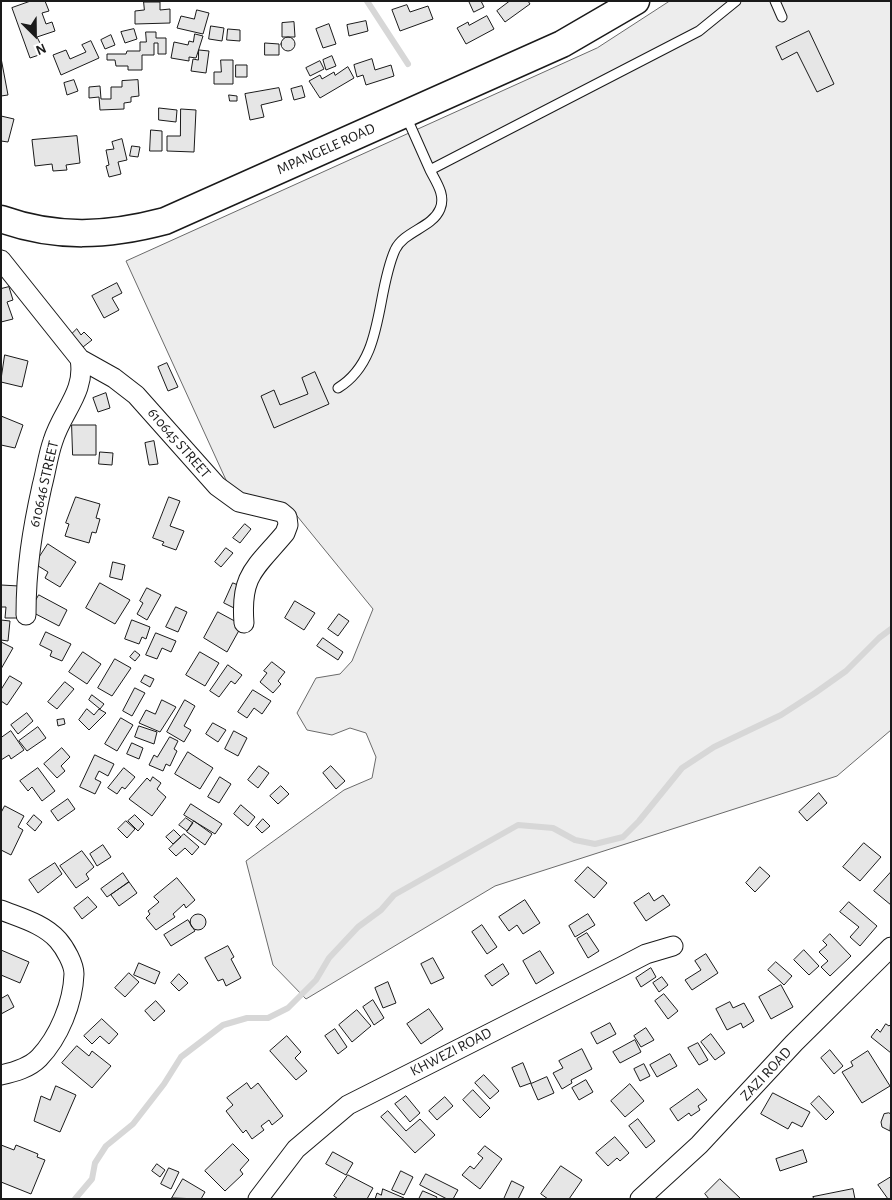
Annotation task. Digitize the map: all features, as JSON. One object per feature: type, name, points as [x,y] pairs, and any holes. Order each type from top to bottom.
[{"type":"street","name":"MPANGELE ROAD","points":[[1,219],[18,225],[68,234],[105,233],[143,227],[186,212],[562,44],[636,1]]},
{"type":"street","name":"610645 STREET","points":[[1,260],[80,359],[114,378],[136,395],[217,486],[239,502],[281,512],[287,517],[286,533],[248,578],[242,600],[244,623]]},
{"type":"street","name":"610646 STREET","points":[[26,615],[26,573],[33,527],[53,441],[81,383],[80,359]]},
{"type":"street","points":[[1,910],[46,928],[62,946],[74,972],[65,1016],[54,1037],[39,1058],[26,1067],[1,1075]]},
{"type":"street","name":"KHWEZI ROAD","points":[[258,1199],[296,1149],[348,1105],[629,962],[673,946]]},
{"type":"street","name":"ZAZI ROAD","points":[[640,1199],[699,1145],[794,1043],[891,947]]},
{"type":"lane","points":[[430,170],[699,31],[736,1]]},
{"type":"lane","points":[[775,1],[782,17]]},
{"type":"lane","points":[[338,388],[352,380],[365,361],[379,316],[388,269],[396,247],[407,236],[434,218],[440,209],[442,194],[405,114]]},
{"type":"shaded area","points":[[670,1],[891,1],[891,730],[837,776],[495,886],[306,999],[273,965],[246,861],[344,790],[372,778],[376,757],[366,733],[350,728],[332,735],[307,730],[297,713],[316,678],[340,674],[352,661],[373,609],[293,511],[243,497],[226,480],[126,261],[597,48]]},
{"type":"building","points":[[31,1],[45,1],[49,11],[42,13],[46,24],[52,22],[55,31],[37,37],[45,53],[30,58],[12,8]]},
{"type":"building","points":[[469,1],[481,1],[484,7],[474,12]]},
{"type":"building","points":[[510,1],[528,1],[530,4],[505,22],[497,11]]},
{"type":"building","points":[[144,2],[160,2],[160,10],[170,9],[170,23],[135,24],[135,11],[144,10]]},
{"type":"building","points":[[407,5],[410,12],[428,6],[433,19],[400,31],[392,10]]},
{"type":"building","points":[[197,10],[209,13],[203,34],[177,28],[181,16],[194,19]]},
{"type":"building","points":[[487,16],[494,29],[466,44],[457,28],[468,22],[469,25]]},
{"type":"building","points":[[366,21],[368,31],[349,36],[347,25]]},
{"type":"building","points":[[294,22],[295,37],[282,37],[282,23]]},
{"type":"building","points":[[329,24],[336,44],[323,48],[316,29]]},
{"type":"building","points":[[211,26],[224,28],[222,41],[209,39]]},
{"type":"building","points":[[134,29],[137,39],[125,43],[121,32]]},
{"type":"building","points":[[228,29],[240,30],[240,41],[227,40]]},
{"type":"building","points":[[809,31],[834,84],[817,92],[797,52],[782,60],[776,47]]},
{"type":"building","points":[[146,32],[156,32],[156,38],[166,38],[166,54],[158,54],[158,43],[154,43],[154,55],[142,55],[142,70],[128,70],[128,66],[116,66],[115,60],[107,60],[107,54],[126,54],[127,51],[140,51],[140,42],[146,42]]},
{"type":"building","points":[[195,34],[203,36],[196,58],[189,57],[189,61],[171,58],[174,42],[188,45],[189,41],[193,42]]},
{"type":"building","points":[[111,35],[115,45],[105,49],[101,40]]},
{"type":"building","points":[[285,37],[291,37],[295,44],[291,51],[285,51],[281,47],[281,41]]},
{"type":"building","points":[[91,41],[99,58],[61,75],[53,55],[66,50],[70,59],[86,52],[82,45]]},
{"type":"building","points":[[265,43],[279,44],[279,55],[265,55]]},
{"type":"building","points":[[199,50],[209,51],[206,73],[191,71],[193,59],[198,60]]},
{"type":"building","points":[[332,56],[336,66],[326,70],[323,60]]},
{"type":"building","points":[[1,58],[8,95],[1,96]]},
{"type":"building","points":[[372,59],[375,70],[391,65],[394,76],[366,85],[363,75],[357,77],[354,65]]},
{"type":"building","points":[[221,60],[233,60],[233,84],[214,84],[214,72],[221,72]]},
{"type":"building","points":[[320,61],[324,69],[310,76],[306,68]]},
{"type":"building","points":[[236,65],[247,65],[247,77],[236,77]]},
{"type":"building","points":[[348,67],[354,78],[320,98],[309,81],[320,75],[322,79],[334,72],[335,75]]},
{"type":"building","points":[[74,80],[78,91],[67,95],[64,83]]},
{"type":"building","points":[[138,80],[139,96],[131,97],[131,102],[124,103],[124,109],[100,110],[99,97],[89,98],[89,87],[100,86],[101,99],[111,99],[111,87],[122,87],[122,81]]},
{"type":"building","points":[[302,86],[305,97],[294,100],[291,89]]},
{"type":"building","points":[[279,88],[282,100],[261,105],[264,117],[250,120],[245,94]]},
{"type":"building","points":[[229,95],[237,96],[237,101],[230,101]]},
{"type":"building","points":[[159,108],[177,110],[176,122],[159,120]]},
{"type":"building","points":[[181,109],[196,110],[194,152],[167,151],[167,136],[180,136]]},
{"type":"building","points":[[1,116],[14,119],[8,142],[1,141]]},
{"type":"building","points":[[151,130],[162,131],[162,151],[150,151]]},
{"type":"building","points":[[77,136],[80,163],[66,165],[67,170],[53,171],[52,164],[35,166],[32,140]]},
{"type":"building","points":[[122,139],[127,160],[118,162],[121,174],[109,177],[106,166],[109,165],[106,150],[114,149],[112,142]]},
{"type":"building","points":[[132,146],[140,147],[138,157],[130,156]]},
{"type":"building","points":[[117,283],[122,293],[112,298],[119,310],[104,318],[92,296]]},
{"type":"building","points":[[9,287],[13,300],[7,302],[13,319],[1,322],[1,289]]},
{"type":"building","points":[[77,329],[81,335],[84,332],[92,340],[83,347],[72,334]]},
{"type":"building","points":[[5,355],[28,361],[22,387],[1,382]]},
{"type":"building","points":[[167,363],[178,387],[168,391],[158,367]]},
{"type":"building","points":[[315,372],[329,404],[274,428],[261,396],[274,390],[280,405],[308,394],[302,378]]},
{"type":"building","points":[[106,393],[110,408],[98,412],[93,398]]},
{"type":"building","points":[[1,416],[23,425],[15,448],[1,445]]},
{"type":"building","points":[[72,425],[96,425],[96,455],[73,455]]},
{"type":"building","points":[[154,441],[158,464],[149,465],[145,443]]},
{"type":"building","points":[[100,452],[113,453],[112,465],[99,464]]},
{"type":"building","points":[[76,497],[100,504],[96,518],[100,519],[96,533],[92,532],[89,543],[65,536],[69,524],[66,523]]},
{"type":"building","points":[[169,497],[180,501],[170,526],[184,531],[176,550],[162,545],[164,542],[153,538]]},
{"type":"building","points":[[245,524],[251,529],[240,543],[233,538]]},
{"type":"building","points":[[48,544],[76,562],[60,587],[45,578],[48,572],[35,564]]},
{"type":"building","points":[[226,548],[233,553],[221,567],[215,562]]},
{"type":"building","points":[[113,562],[125,565],[122,580],[110,577]]},
{"type":"building","points":[[100,583],[130,600],[115,624],[86,608]]},
{"type":"building","points":[[233,583],[243,587],[234,608],[224,603]]},
{"type":"building","points":[[1,585],[19,586],[18,618],[5,618],[6,607],[1,607]]},
{"type":"building","points":[[147,588],[161,595],[147,620],[137,614],[143,603],[140,601]]},
{"type":"building","points":[[39,595],[67,610],[59,626],[30,611]]},
{"type":"building","points":[[295,601],[315,613],[304,630],[285,618]]},
{"type":"building","points":[[176,607],[187,612],[178,632],[166,627]]},
{"type":"building","points":[[218,612],[242,625],[227,652],[204,638]]},
{"type":"building","points":[[339,614],[349,621],[338,636],[328,629]]},
{"type":"building","points":[[1,620],[10,621],[8,641],[1,640]]},
{"type":"building","points":[[132,620],[150,627],[146,639],[142,637],[139,644],[125,639]]},
{"type":"building","points":[[46,632],[71,644],[62,661],[50,656],[52,651],[40,645]]},
{"type":"building","points":[[156,633],[176,641],[171,652],[162,648],[157,659],[146,655]]},
{"type":"building","points":[[323,638],[343,652],[338,660],[317,646]]},
{"type":"building","points":[[1,642],[13,648],[1,669]]},
{"type":"building","points":[[135,651],[140,655],[135,661],[130,657]]},
{"type":"building","points":[[83,652],[101,664],[87,684],[69,672]]},
{"type":"building","points":[[200,652],[219,663],[205,686],[186,675]]},
{"type":"building","points":[[115,659],[131,668],[112,696],[98,688]]},
{"type":"building","points":[[272,662],[285,672],[278,681],[281,684],[273,693],[260,682],[267,673],[264,671]]},
{"type":"building","points":[[228,665],[242,675],[235,684],[231,681],[219,697],[210,691]]},
{"type":"building","points":[[145,675],[154,679],[150,687],[141,682]]},
{"type":"building","points":[[10,676],[22,683],[7,705],[1,701],[1,690]]},
{"type":"building","points":[[65,682],[74,689],[57,709],[48,702]]},
{"type":"building","points":[[135,688],[145,693],[132,716],[123,711]]},
{"type":"building","points":[[253,690],[271,701],[262,714],[254,708],[247,718],[238,712]]},
{"type":"building","points":[[92,695],[104,704],[100,709],[89,700]]},
{"type":"building","points":[[162,700],[176,707],[160,732],[139,723],[146,710],[155,714]]},
{"type":"building","points":[[185,700],[195,706],[184,726],[191,730],[184,742],[167,732]]},
{"type":"building","points":[[87,709],[94,715],[99,709],[106,713],[89,730],[79,720]]},
{"type":"building","points":[[27,713],[33,721],[18,734],[11,725]]},
{"type":"building","points":[[121,718],[133,725],[117,751],[105,744]]},
{"type":"building","points":[[64,719],[65,724],[58,726],[57,720]]},
{"type":"building","points":[[213,723],[226,730],[218,742],[206,734]]},
{"type":"building","points":[[139,726],[157,732],[154,744],[135,737]]},
{"type":"building","points":[[38,727],[46,738],[27,751],[19,741]]},
{"type":"building","points":[[11,731],[24,750],[11,759],[9,755],[1,760],[1,738]]},
{"type":"building","points":[[234,731],[247,738],[238,756],[225,749]]},
{"type":"building","points":[[170,737],[178,741],[174,749],[177,751],[170,766],[166,764],[163,771],[149,765],[154,755],[157,757]]},
{"type":"building","points":[[132,743],[143,748],[139,759],[127,754]]},
{"type":"building","points":[[62,748],[70,757],[61,766],[65,771],[57,778],[44,764]]},
{"type":"building","points":[[188,752],[213,768],[200,789],[175,774]]},
{"type":"building","points":[[95,755],[114,764],[108,776],[99,771],[95,779],[101,782],[95,794],[80,787]]},
{"type":"building","points":[[259,766],[269,773],[258,788],[248,780]]},
{"type":"building","points":[[331,766],[345,781],[336,789],[323,773]]},
{"type":"building","points":[[38,768],[55,791],[42,801],[32,787],[28,791],[20,781]]},
{"type":"building","points":[[124,768],[135,777],[125,789],[122,787],[117,794],[108,788]]},
{"type":"building","points":[[153,777],[161,783],[157,789],[166,797],[152,816],[129,799],[147,778],[150,781]]},
{"type":"building","points":[[220,777],[231,784],[219,803],[208,797]]},
{"type":"building","points":[[281,786],[289,794],[278,804],[270,796]]},
{"type":"building","points":[[819,793],[827,803],[807,821],[799,812]]},
{"type":"building","points":[[68,799],[75,809],[58,821],[51,811]]},
{"type":"building","points":[[191,804],[222,824],[215,834],[184,815]]},
{"type":"building","points":[[241,805],[255,817],[248,826],[234,814]]},
{"type":"building","points":[[5,806],[24,816],[18,827],[23,830],[11,855],[1,850],[1,813]]},
{"type":"building","points":[[34,815],[42,822],[35,831],[27,824]]},
{"type":"building","points":[[135,815],[144,824],[138,831],[128,821]]},
{"type":"building","points":[[186,818],[193,823],[187,831],[179,825]]},
{"type":"building","points":[[263,819],[270,826],[262,833],[256,827]]},
{"type":"building","points":[[126,821],[135,829],[127,838],[118,829]]},
{"type":"building","points":[[194,821],[212,834],[205,845],[187,832]]},
{"type":"building","points":[[174,830],[181,837],[173,844],[166,837]]},
{"type":"building","points":[[184,834],[199,847],[192,855],[185,848],[176,856],[169,849]]},
{"type":"building","points":[[864,843],[881,857],[860,881],[843,867]]},
{"type":"building","points":[[103,845],[111,857],[97,866],[90,854]]},
{"type":"building","points":[[82,851],[94,867],[86,874],[89,879],[76,888],[60,866]]},
{"type":"building","points":[[55,863],[62,874],[38,893],[29,880]]},
{"type":"building","points":[[588,867],[607,883],[594,898],[575,881]]},
{"type":"building","points":[[760,867],[770,876],[755,892],[746,883]]},
{"type":"building","points":[[891,872],[891,905],[874,891]]},
{"type":"building","points":[[123,873],[129,882],[107,897],[101,889]]},
{"type":"building","points":[[177,878],[195,900],[186,908],[184,904],[173,914],[175,917],[156,930],[146,918],[150,914],[148,911],[159,902],[154,897]]},
{"type":"building","points":[[129,882],[137,893],[119,906],[111,895]]},
{"type":"building","points":[[649,893],[654,901],[663,895],[670,905],[646,921],[634,903]]},
{"type":"building","points":[[88,897],[97,907],[82,919],[74,908]]},
{"type":"building","points":[[525,900],[540,923],[523,934],[517,925],[509,931],[499,917]]},
{"type":"building","points":[[849,902],[877,926],[860,946],[850,937],[859,927],[840,912]]},
{"type":"building","points":[[195,914],[201,914],[206,919],[204,928],[195,930],[190,925],[190,919]]},
{"type":"building","points":[[588,914],[595,925],[575,937],[569,926]]},
{"type":"building","points":[[188,920],[195,931],[171,946],[164,935]]},
{"type":"building","points":[[482,925],[497,947],[487,954],[472,932]]},
{"type":"building","points":[[587,933],[599,951],[588,958],[577,939]]},
{"type":"building","points":[[830,934],[851,956],[830,976],[821,967],[828,961],[819,952],[827,945],[823,941]]},
{"type":"building","points":[[228,946],[234,957],[231,959],[241,978],[226,986],[223,979],[218,981],[205,958]]},
{"type":"building","points":[[1,950],[29,962],[20,983],[1,975]]},
{"type":"building","points":[[804,950],[819,966],[809,975],[794,960]]},
{"type":"building","points":[[540,951],[554,973],[536,984],[523,961]]},
{"type":"building","points":[[706,954],[718,973],[692,990],[685,980],[701,970],[695,961]]},
{"type":"building","points":[[433,958],[444,978],[431,984],[421,964]]},
{"type":"building","points":[[776,962],[792,976],[784,985],[768,970]]},
{"type":"building","points":[[139,963],[160,972],[155,984],[134,975]]},
{"type":"building","points":[[503,964],[509,974],[492,986],[485,976]]},
{"type":"building","points":[[651,968],[656,977],[641,987],[636,978]]},
{"type":"building","points":[[129,973],[139,982],[125,997],[115,988]]},
{"type":"building","points":[[179,974],[188,983],[179,991],[171,983]]},
{"type":"building","points":[[662,977],[668,985],[659,992],[653,983]]},
{"type":"building","points":[[388,982],[396,1003],[383,1008],[375,988]]},
{"type":"building","points":[[781,985],[793,1007],[771,1019],[759,997]]},
{"type":"building","points":[[664,994],[678,1011],[668,1019],[655,1001]]},
{"type":"building","points":[[8,995],[14,1007],[1,1014],[1,999]]},
{"type":"building","points":[[373,1000],[384,1018],[374,1025],[363,1007]]},
{"type":"building","points":[[156,1001],[165,1011],[154,1021],[145,1011]]},
{"type":"building","points":[[730,1002],[733,1008],[744,1003],[754,1021],[743,1028],[741,1023],[727,1030],[716,1009]]},
{"type":"building","points":[[429,1009],[443,1029],[421,1044],[407,1024]]},
{"type":"building","points":[[357,1010],[371,1026],[352,1042],[339,1025]]},
{"type":"building","points":[[102,1019],[118,1034],[109,1044],[100,1036],[92,1044],[84,1036]]},
{"type":"building","points":[[610,1023],[616,1034],[597,1044],[591,1033]]},
{"type":"building","points":[[886,1024],[889,1026],[891,1024],[891,1053],[871,1037],[877,1029],[880,1032]]},
{"type":"building","points":[[646,1028],[654,1040],[641,1047],[634,1036]]},
{"type":"building","points":[[335,1029],[347,1047],[338,1054],[325,1036]]},
{"type":"building","points":[[711,1034],[725,1053],[715,1060],[701,1042]]},
{"type":"building","points":[[287,1036],[301,1052],[295,1058],[307,1071],[296,1080],[270,1051]]},
{"type":"building","points":[[635,1040],[641,1052],[620,1063],[613,1052]]},
{"type":"building","points":[[698,1043],[708,1060],[699,1065],[688,1048]]},
{"type":"building","points":[[77,1046],[89,1056],[92,1051],[111,1066],[92,1088],[62,1063]]},
{"type":"building","points":[[582,1049],[592,1069],[571,1080],[572,1083],[562,1089],[553,1073],[563,1068],[559,1061]]},
{"type":"building","points":[[830,1050],[843,1066],[834,1074],[821,1058]]},
{"type":"building","points":[[868,1051],[890,1086],[862,1103],[842,1072],[853,1066],[851,1062]]},
{"type":"building","points":[[670,1054],[677,1066],[657,1077],[650,1065]]},
{"type":"building","points":[[523,1063],[531,1083],[520,1087],[512,1068]]},
{"type":"building","points":[[644,1064],[650,1076],[640,1081],[634,1069]]},
{"type":"building","points":[[484,1075],[499,1091],[490,1099],[475,1083]]},
{"type":"building","points":[[547,1077],[554,1093],[538,1100],[531,1084]]},
{"type":"building","points":[[586,1080],[593,1092],[579,1100],[572,1088]]},
{"type":"building","points":[[247,1083],[251,1089],[258,1083],[283,1116],[272,1125],[269,1120],[261,1126],[264,1130],[252,1139],[246,1130],[243,1133],[226,1111],[233,1105],[227,1098]]},
{"type":"building","points":[[630,1084],[644,1101],[625,1117],[611,1101]]},
{"type":"building","points":[[56,1086],[76,1095],[60,1132],[34,1121],[41,1096],[50,1100]]},
{"type":"building","points":[[698,1089],[707,1100],[698,1106],[700,1110],[691,1116],[689,1113],[678,1121],[670,1109]]},
{"type":"building","points":[[473,1090],[490,1108],[480,1118],[463,1100]]},
{"type":"building","points":[[773,1093],[810,1112],[802,1127],[792,1122],[788,1129],[761,1114]]},
{"type":"building","points":[[406,1096],[420,1113],[410,1122],[395,1104]]},
{"type":"building","points":[[819,1096],[834,1112],[826,1120],[811,1104]]},
{"type":"building","points":[[445,1097],[453,1106],[437,1120],[429,1111]]},
{"type":"building","points":[[388,1111],[406,1131],[420,1119],[435,1135],[415,1153],[381,1117]]},
{"type":"building","points":[[884,1114],[891,1114],[890,1131],[882,1127],[881,1122]]},
{"type":"building","points":[[638,1119],[655,1141],[646,1148],[629,1126]]},
{"type":"building","points":[[615,1137],[629,1153],[620,1161],[617,1158],[608,1166],[596,1153]]},
{"type":"building","points":[[233,1144],[249,1160],[240,1170],[243,1174],[225,1191],[205,1171]]},
{"type":"building","points":[[1,1145],[14,1150],[16,1145],[38,1154],[37,1157],[45,1160],[31,1194],[1,1182]]},
{"type":"building","points":[[485,1146],[502,1159],[480,1189],[462,1175],[470,1166],[474,1169],[483,1158],[478,1154]]},
{"type":"building","points":[[803,1150],[807,1162],[780,1171],[776,1159]]},
{"type":"building","points":[[333,1152],[353,1163],[346,1175],[326,1164]]},
{"type":"building","points":[[157,1164],[165,1170],[160,1177],[152,1171]]},
{"type":"building","points":[[561,1166],[582,1180],[569,1199],[548,1199],[541,1194]]},
{"type":"building","points":[[169,1168],[179,1172],[171,1189],[161,1184]]},
{"type":"building","points":[[401,1171],[413,1177],[404,1195],[392,1190]]},
{"type":"building","points":[[426,1174],[458,1190],[453,1199],[447,1199],[420,1185]]},
{"type":"building","points":[[348,1175],[373,1188],[367,1199],[338,1199],[334,1196]]},
{"type":"building","points":[[891,1177],[891,1199],[888,1199],[878,1185]]},
{"type":"building","points":[[183,1179],[205,1192],[201,1199],[172,1198]]},
{"type":"building","points":[[720,1179],[741,1199],[709,1199],[705,1194]]},
{"type":"building","points":[[512,1181],[524,1187],[518,1199],[504,1199]]},
{"type":"building","points":[[383,1189],[404,1198],[375,1199],[377,1193],[381,1195]]},
{"type":"building","points":[[853,1189],[855,1199],[814,1199],[813,1197]]},
{"type":"building","points":[[423,1191],[437,1197],[436,1199],[419,1199]]},
{"type":"waterway","points":[[367,1],[408,64]]},
{"type":"waterway","points":[[75,1199],[92,1179],[95,1163],[106,1146],[133,1124],[164,1084],[181,1057],[223,1025],[247,1018],[268,1018],[288,1008],[316,980],[329,958],[358,927],[381,910],[394,895],[518,825],[553,828],[575,840],[595,844],[623,837],[639,821],[682,768],[714,747],[781,715],[815,693],[846,671],[879,638],[891,629]]}]
